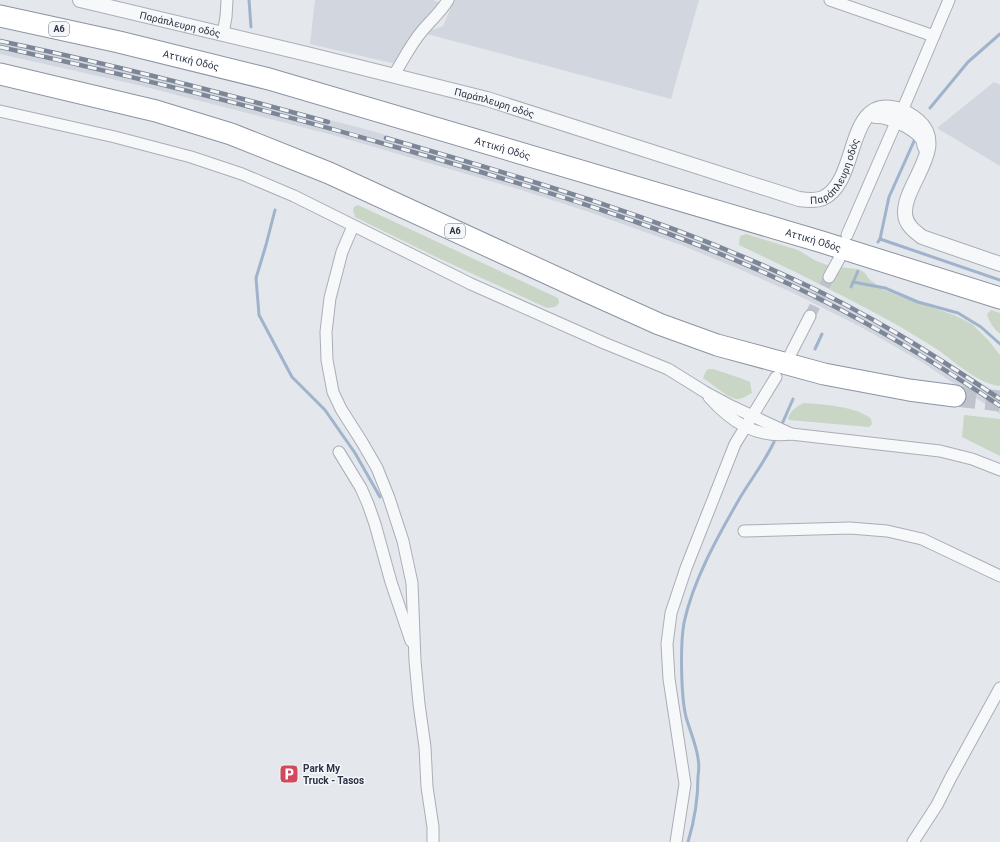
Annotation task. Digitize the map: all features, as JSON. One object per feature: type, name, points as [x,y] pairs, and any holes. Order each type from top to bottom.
[{"type":"highway","name":"Αττική Οδός","points":[[0,16],[119,42],[269,79],[815,240],[1000,298]]},
{"type":"highway","name":"Α6","points":[[0,74],[156,110],[231,134],[329,173],[659,324],[717,345],[824,374],[903,389],[955,396]]},
{"type":"street","name":"Παράπλευρη οδός","points":[[80,0],[394,75],[487,99],[790,197],[808,200],[823,198],[838,185],[860,126],[868,119],[876,115],[900,116],[922,138],[926,156],[906,205],[905,214],[907,221],[913,230],[922,237],[937,243],[1000,264]]},
{"type":"street","points":[[223,34],[227,0]]},
{"type":"street","points":[[394,75],[410,48],[448,0]]},
{"type":"street","points":[[830,0],[934,36]]},
{"type":"street","points":[[847,235],[900,116],[949,0]]},
{"type":"street","points":[[0,111],[115,137],[191,157],[242,174],[294,196],[471,284],[604,343],[668,369],[705,392],[791,434]]},
{"type":"street","points":[[353,226],[342,252],[330,298],[326,332],[327,360],[333,392],[341,409],[377,468],[389,498],[403,541],[412,583],[419,704],[427,787],[433,827],[433,842]]},
{"type":"street","points":[[829,277],[838,259]]},
{"type":"street","points":[[790,355],[810,316]]},
{"type":"street","points":[[676,842],[685,784],[670,679],[667,644],[671,613],[686,568],[735,444],[776,377]]},
{"type":"street","points":[[705,392],[729,417],[745,427],[763,433],[777,435],[791,434],[940,451],[965,457],[1000,470]]},
{"type":"street","points":[[339,452],[361,488],[368,504],[415,654]]},
{"type":"street","points":[[744,531],[850,528],[887,531],[922,539],[1000,576]]},
{"type":"street","points":[[913,842],[937,806],[950,779],[1000,688]]},
{"type":"shaded area","points":[[315,0],[433,0],[440,3],[396,64],[310,44]]},
{"type":"shaded area","points":[[454,0],[699,0],[671,99],[427,34],[429,31],[443,26]]},
{"type":"shaded area","points":[[0,39],[139,70],[372,131],[530,178],[661,222],[712,241],[818,288],[901,333],[1000,396],[1000,414],[920,361],[859,326],[791,292],[681,245],[589,212],[521,190],[333,135],[138,85],[0,54]]},
{"type":"shaded area","points":[[994,82],[1000,85],[1000,166],[937,128]]},
{"type":"green space","points":[[358,205],[558,298],[559,303],[555,307],[547,308],[436,257],[355,217],[353,210],[354,207]]},
{"type":"green space","points":[[746,234],[798,250],[816,261],[830,266],[857,269],[864,272],[870,280],[884,290],[954,315],[972,324],[989,341],[1000,355],[1000,386],[976,377],[938,350],[870,310],[739,245],[740,236]]},
{"type":"green space","points":[[991,310],[1000,313],[1000,334],[992,325],[988,317],[987,314]]},
{"type":"green space","points":[[713,369],[750,382],[752,393],[740,399],[730,397],[703,378],[706,371]]},
{"type":"green space","points":[[804,403],[849,409],[865,415],[871,419],[872,424],[869,427],[789,420],[789,415],[797,407]]},
{"type":"green space","points":[[964,415],[1000,419],[1000,456],[962,437]]},
{"type":"waterway","points":[[249,0],[251,27]]},
{"type":"waterway","points":[[930,108],[968,62],[1000,34]]},
{"type":"waterway","points":[[880,239],[889,197],[915,139]]},
{"type":"waterway","points":[[275,210],[256,278],[259,315],[292,377],[325,410],[355,453],[380,497]]},
{"type":"waterway","points":[[878,242],[880,239],[1000,280]]},
{"type":"waterway","points":[[851,287],[858,271]]},
{"type":"waterway","points":[[853,282],[885,288],[918,302],[958,313],[981,327],[1000,344]]},
{"type":"waterway","points":[[815,349],[822,334]]},
{"type":"waterway","points":[[782,424],[793,399]]},
{"type":"waterway","points":[[688,842],[696,809],[699,767],[696,748],[684,708],[682,684],[684,623],[700,574],[741,496],[767,456],[774,442]]},
{"type":"tunnel","points":[[810,316],[829,277]]},
{"type":"tunnel","points":[[955,396],[1000,401]]},
{"type":"railway","points":[[0,41],[165,79],[328,122]]},
{"type":"railway","points":[[0,47],[204,95],[356,136],[553,194],[650,227],[745,264],[818,298],[898,341],[1000,406]]},
{"type":"railway","points":[[386,138],[541,184],[643,218],[744,257],[847,305],[899,334],[1000,399]]},
{"type":"place","name":"Park My Truck - Tasos","points":[[289,774]]}]
